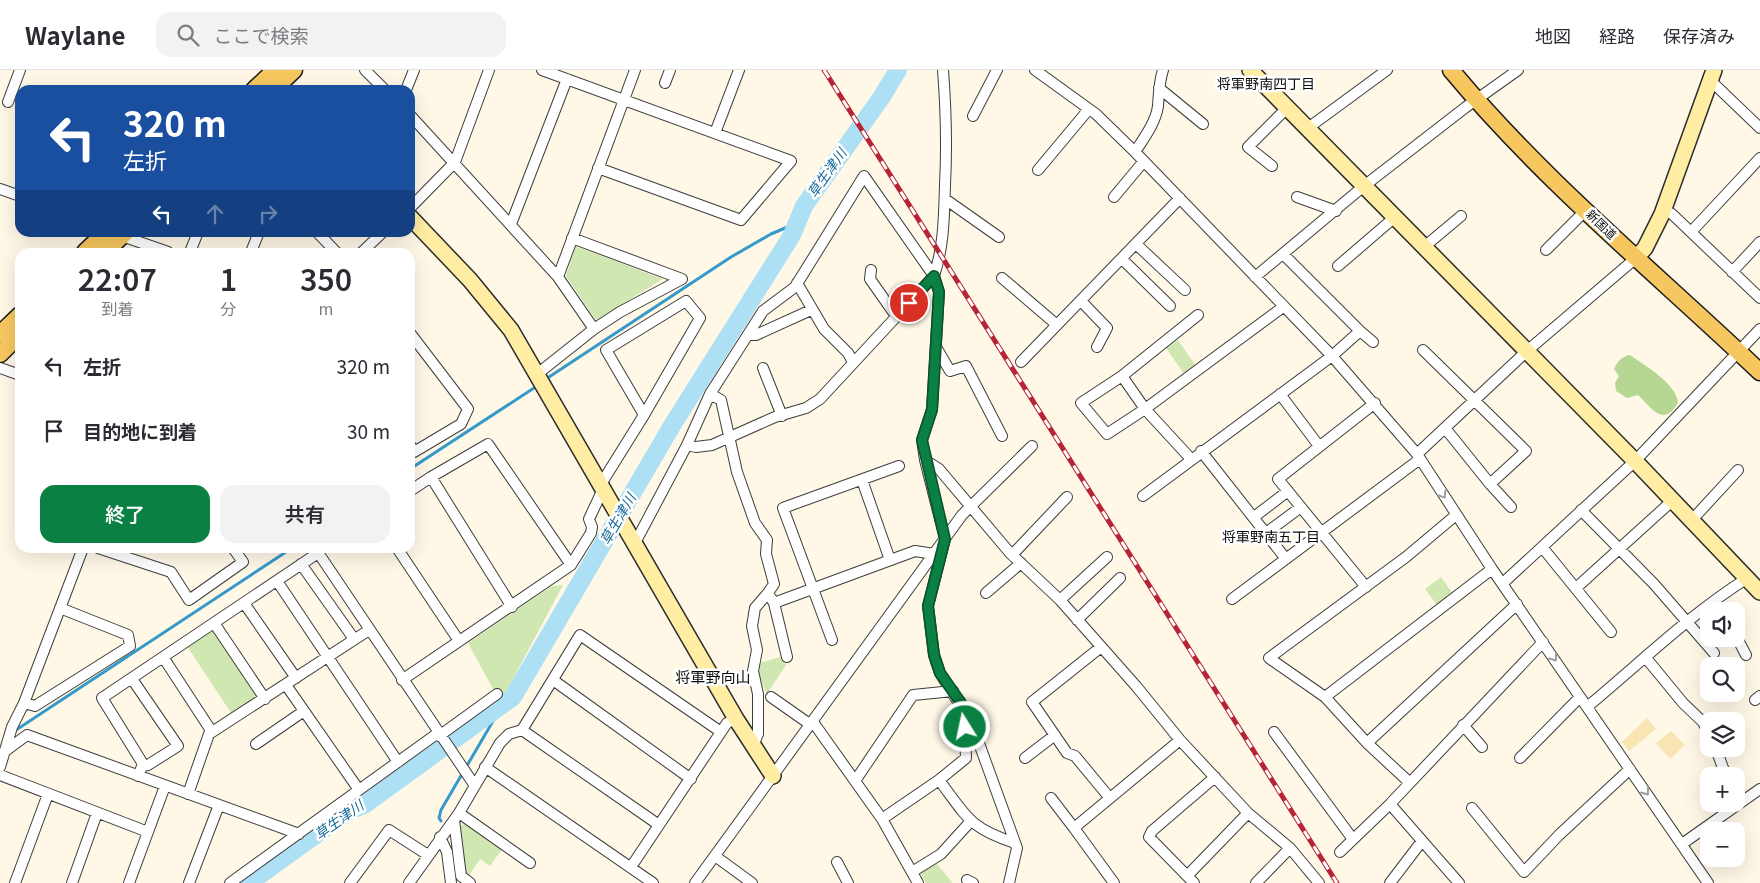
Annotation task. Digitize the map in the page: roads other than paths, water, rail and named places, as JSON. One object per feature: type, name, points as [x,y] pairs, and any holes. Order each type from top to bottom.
[{"type":"main road","points":[[275,80],[294,70]]},
{"type":"main road","name":"新国道","points":[[1451,70],[1508,135],[1636,258],[1760,372]]},
{"type":"main road","points":[[89,248],[101,237]]},
{"type":"main road","points":[[109,248],[121,237]]},
{"type":"main road","points":[[0,334],[15,320]]},
{"type":"main road","points":[[0,354],[15,339]]},
{"type":"street","points":[[8,102],[20,70]]},
{"type":"street","points":[[365,70],[380,85]]},
{"type":"street","points":[[408,85],[414,70]]},
{"type":"street","points":[[415,203],[455,162],[489,70]]},
{"type":"street","points":[[542,70],[791,161],[741,220],[598,168]]},
{"type":"street","points":[[558,277],[635,70]]},
{"type":"street","points":[[665,83],[670,70]]},
{"type":"street","points":[[716,133],[739,70]]},
{"type":"street","points":[[687,445],[696,447],[712,444],[806,408],[820,399],[934,276],[942,250],[945,199],[947,124],[943,70]]},
{"type":"street","points":[[973,116],[998,70]]},
{"type":"street","points":[[1035,70],[1088,108],[1144,161],[1332,356],[1375,403],[1419,456],[1492,569],[1708,883]]},
{"type":"street","points":[[1250,70],[1635,461],[1760,592]]},
{"type":"street","points":[[1308,128],[1388,70]]},
{"type":"street","points":[[1255,277],[1284,255],[1364,186],[1518,70]]},
{"type":"street","points":[[1135,152],[1150,128],[1158,107],[1159,72]]},
{"type":"street","points":[[1232,599],[1419,456],[1444,428],[1527,351],[1636,258],[1645,248],[1664,209],[1712,75],[1760,128]]},
{"type":"street","points":[[511,224],[567,79]]},
{"type":"street","points":[[1159,88],[1203,124]]},
{"type":"street","points":[[1272,166],[1248,147],[1288,107]]},
{"type":"street","points":[[1038,170],[1088,108]]},
{"type":"street","points":[[415,120],[558,277],[594,329]]},
{"type":"street","points":[[1691,232],[1760,158]]},
{"type":"street","points":[[1114,197],[1144,161]]},
{"type":"street","points":[[632,538],[687,445],[710,394],[763,311],[797,283],[864,176],[934,276],[939,292],[932,410],[922,440],[945,539],[928,606],[934,655],[940,673],[972,724],[1017,848],[1009,883]]},
{"type":"street","points":[[0,188],[15,194]]},
{"type":"street","points":[[1297,197],[1336,211]]},
{"type":"street","points":[[1021,362],[1180,198]]},
{"type":"street","points":[[945,199],[999,237]]},
{"type":"street","points":[[1664,209],[1760,298]]},
{"type":"street","points":[[1546,250],[1586,210]]},
{"type":"street","points":[[1424,247],[1461,216]]},
{"type":"street","points":[[1338,266],[1395,217]]},
{"type":"street","points":[[415,222],[470,280],[511,330],[736,719],[773,776]]},
{"type":"street","points":[[131,237],[158,248]]},
{"type":"street","points":[[322,237],[332,248]]},
{"type":"street","points":[[366,248],[378,237]]},
{"type":"street","points":[[539,380],[594,329],[620,312],[682,279],[572,238]]},
{"type":"street","points":[[1732,272],[1760,242]]},
{"type":"street","points":[[1136,244],[1185,290]]},
{"type":"street","points":[[1284,255],[1373,342]]},
{"type":"street","points":[[1122,259],[1170,306]]},
{"type":"street","points":[[871,270],[870,279],[896,316]]},
{"type":"street","points":[[1002,278],[1057,326]]},
{"type":"street","points":[[797,283],[824,329],[848,353],[853,362]]},
{"type":"street","points":[[1081,300],[1107,328],[1097,347]]},
{"type":"street","points":[[402,680],[512,607],[571,565],[591,533],[592,527],[589,519],[603,488],[700,318],[686,301],[606,350],[644,415]]},
{"type":"street","points":[[1198,316],[1122,376],[1081,403],[1107,434],[1145,409],[1283,307]]},
{"type":"street","points":[[748,335],[756,335],[812,310]]},
{"type":"street","points":[[1503,583],[1635,461],[1760,329]]},
{"type":"street","points":[[1144,496],[1191,459],[1332,356],[1360,331]]},
{"type":"street","points":[[415,340],[468,409],[460,424],[415,448]]},
{"type":"street","points":[[936,346],[950,371],[966,366],[1002,436]]},
{"type":"street","points":[[1423,350],[1526,450],[1490,484]]},
{"type":"street","points":[[0,368],[15,373]]},
{"type":"street","points":[[763,368],[782,416]]},
{"type":"street","points":[[1122,376],[1145,409],[1191,459]]},
{"type":"street","points":[[710,394],[721,400],[737,472],[752,514],[767,540],[766,554],[774,584],[768,594],[755,608],[752,626],[757,650],[753,671],[758,694],[758,734],[753,746]]},
{"type":"street","points":[[1280,394],[1319,446]]},
{"type":"street","points":[[1366,587],[1278,479],[1375,403]]},
{"type":"street","points":[[1444,428],[1511,507]]},
{"type":"street","points":[[415,488],[488,444],[571,565]]},
{"type":"street","points":[[695,883],[970,506],[1032,446]]},
{"type":"street","points":[[1201,452],[1286,559]]},
{"type":"street","points":[[926,460],[939,469],[1012,555],[1060,600],[1180,740],[1248,813],[1290,848],[1319,883]]},
{"type":"street","points":[[832,640],[783,508],[899,466]]},
{"type":"street","points":[[1691,521],[1738,470]]},
{"type":"street","points":[[431,477],[512,607]]},
{"type":"street","points":[[862,480],[890,560]]},
{"type":"street","points":[[1254,517],[1288,491]]},
{"type":"street","points":[[1012,555],[1067,497]]},
{"type":"street","points":[[1576,588],[1672,501]]},
{"type":"street","points":[[1266,533],[1301,507]]},
{"type":"street","points":[[1581,510],[1654,584],[1714,653]]},
{"type":"street","points":[[1410,782],[1367,743],[1325,697],[1269,658],[1366,587],[1456,514]]},
{"type":"street","points":[[1542,547],[1611,632]]},
{"type":"street","points":[[774,603],[915,551],[934,554]]},
{"type":"street","points":[[0,767],[12,727],[24,703],[81,553]]},
{"type":"street","points":[[113,553],[171,572],[189,600],[242,562],[236,553]]},
{"type":"street","points":[[138,776],[143,764],[102,698],[277,581],[314,553]]},
{"type":"street","points":[[319,553],[439,736],[475,786]]},
{"type":"street","points":[[400,553],[459,641]]},
{"type":"street","points":[[1060,600],[1107,557]]},
{"type":"street","points":[[986,593],[1021,563]]},
{"type":"street","points":[[301,564],[354,640]]},
{"type":"street","points":[[1325,697],[1492,569]]},
{"type":"street","points":[[1077,620],[1120,578]]},
{"type":"street","points":[[1720,602],[1746,578]]},
{"type":"street","points":[[277,581],[398,762]]},
{"type":"street","points":[[768,594],[774,603],[787,657]]},
{"type":"street","points":[[244,603],[296,678]]},
{"type":"street","points":[[1367,743],[1517,604]]},
{"type":"street","points":[[24,703],[35,706],[130,646],[128,634],[60,608]]},
{"type":"street","points":[[1587,707],[1686,623],[1700,615]]},
{"type":"street","points":[[214,623],[265,699]]},
{"type":"street","points":[[188,794],[209,734],[369,630]]},
{"type":"street","points":[[409,883],[440,837],[457,817],[504,739],[509,734],[522,730],[580,635],[721,732]]},
{"type":"street","points":[[1340,852],[1352,838],[1390,804],[1463,724],[1543,642]]},
{"type":"street","points":[[1101,647],[1032,702],[1068,753],[1075,756],[1109,797]]},
{"type":"street","points":[[1742,647],[1746,655]]},
{"type":"street","points":[[163,658],[212,732]]},
{"type":"street","points":[[1646,658],[1683,703],[1700,719]]},
{"type":"street","points":[[132,678],[178,746],[148,765],[142,766]]},
{"type":"street","points":[[553,680],[691,779]]},
{"type":"street","points":[[286,685],[359,790]]},
{"type":"street","points":[[855,781],[913,695],[952,691]]},
{"type":"street","points":[[230,883],[398,762],[439,736],[497,694]]},
{"type":"street","points":[[771,697],[812,724],[882,819],[915,880],[970,822]]},
{"type":"street","points":[[1520,758],[1580,697]]},
{"type":"street","points":[[256,744],[304,711]]},
{"type":"street","points":[[882,819],[940,780],[966,758],[964,711]]},
{"type":"street","points":[[631,867],[727,723],[736,719]]},
{"type":"street","points":[[1463,724],[1482,747]]},
{"type":"street","points":[[0,729],[12,727]]},
{"type":"street","points":[[522,730],[659,826]]},
{"type":"street","points":[[1274,732],[1352,838]]},
{"type":"street","points":[[6,747],[27,735],[299,834]]},
{"type":"street","points":[[1026,758],[1055,735]]},
{"type":"street","points":[[1074,828],[1180,740]]},
{"type":"street","points":[[486,767],[653,883]]},
{"type":"street","points":[[1472,808],[1524,872],[1565,829],[1630,769]]},
{"type":"street","points":[[0,775],[148,832]]},
{"type":"street","points":[[1215,777],[1152,831],[1150,837],[1191,880],[1248,813]]},
{"type":"street","points":[[940,780],[970,822],[990,835],[1015,843]]},
{"type":"street","points":[[129,883],[165,786]]},
{"type":"street","points":[[1745,799],[1760,789]]},
{"type":"street","points":[[15,883],[48,794]]},
{"type":"street","points":[[1051,798],[1114,883]]},
{"type":"street","points":[[1390,804],[1459,883]]},
{"type":"street","points":[[189,883],[219,805]]},
{"type":"street","points":[[72,883],[97,812]]},
{"type":"street","points":[[1682,844],[1726,812]]},
{"type":"street","points":[[457,817],[530,863]]},
{"type":"street","points":[[457,817],[461,876],[470,883]]},
{"type":"street","points":[[350,883],[389,830],[428,855]]},
{"type":"street","points":[[440,837],[447,852],[451,883]]},
{"type":"street","points":[[1390,883],[1422,841]]},
{"type":"street","points":[[1256,883],[1290,848]]},
{"type":"street","points":[[715,856],[752,883]]},
{"type":"street","points":[[837,862],[848,883]]},
{"type":"waterway","name":"草生津川","points":[[249,883],[349,811],[364,805],[513,697],[673,424],[792,235],[804,206],[881,98],[898,70]]},
{"type":"waterway","points":[[546,379],[731,257],[771,234],[797,223]]},
{"type":"waterway","points":[[415,466],[537,386]]},
{"type":"waterway","points":[[13,732],[284,553]]},
{"type":"waterway","points":[[441,821],[439,818],[441,810],[503,704]]},
{"type":"railway","points":[[824,70],[1337,883]]},
{"type":"district","name":"将軍野南四丁目","points":[[1266,84]]},
{"type":"district","name":"将軍野南五丁目","points":[[1271,537]]},
{"type":"district","name":"将軍野向山","points":[[713,678]]}]
